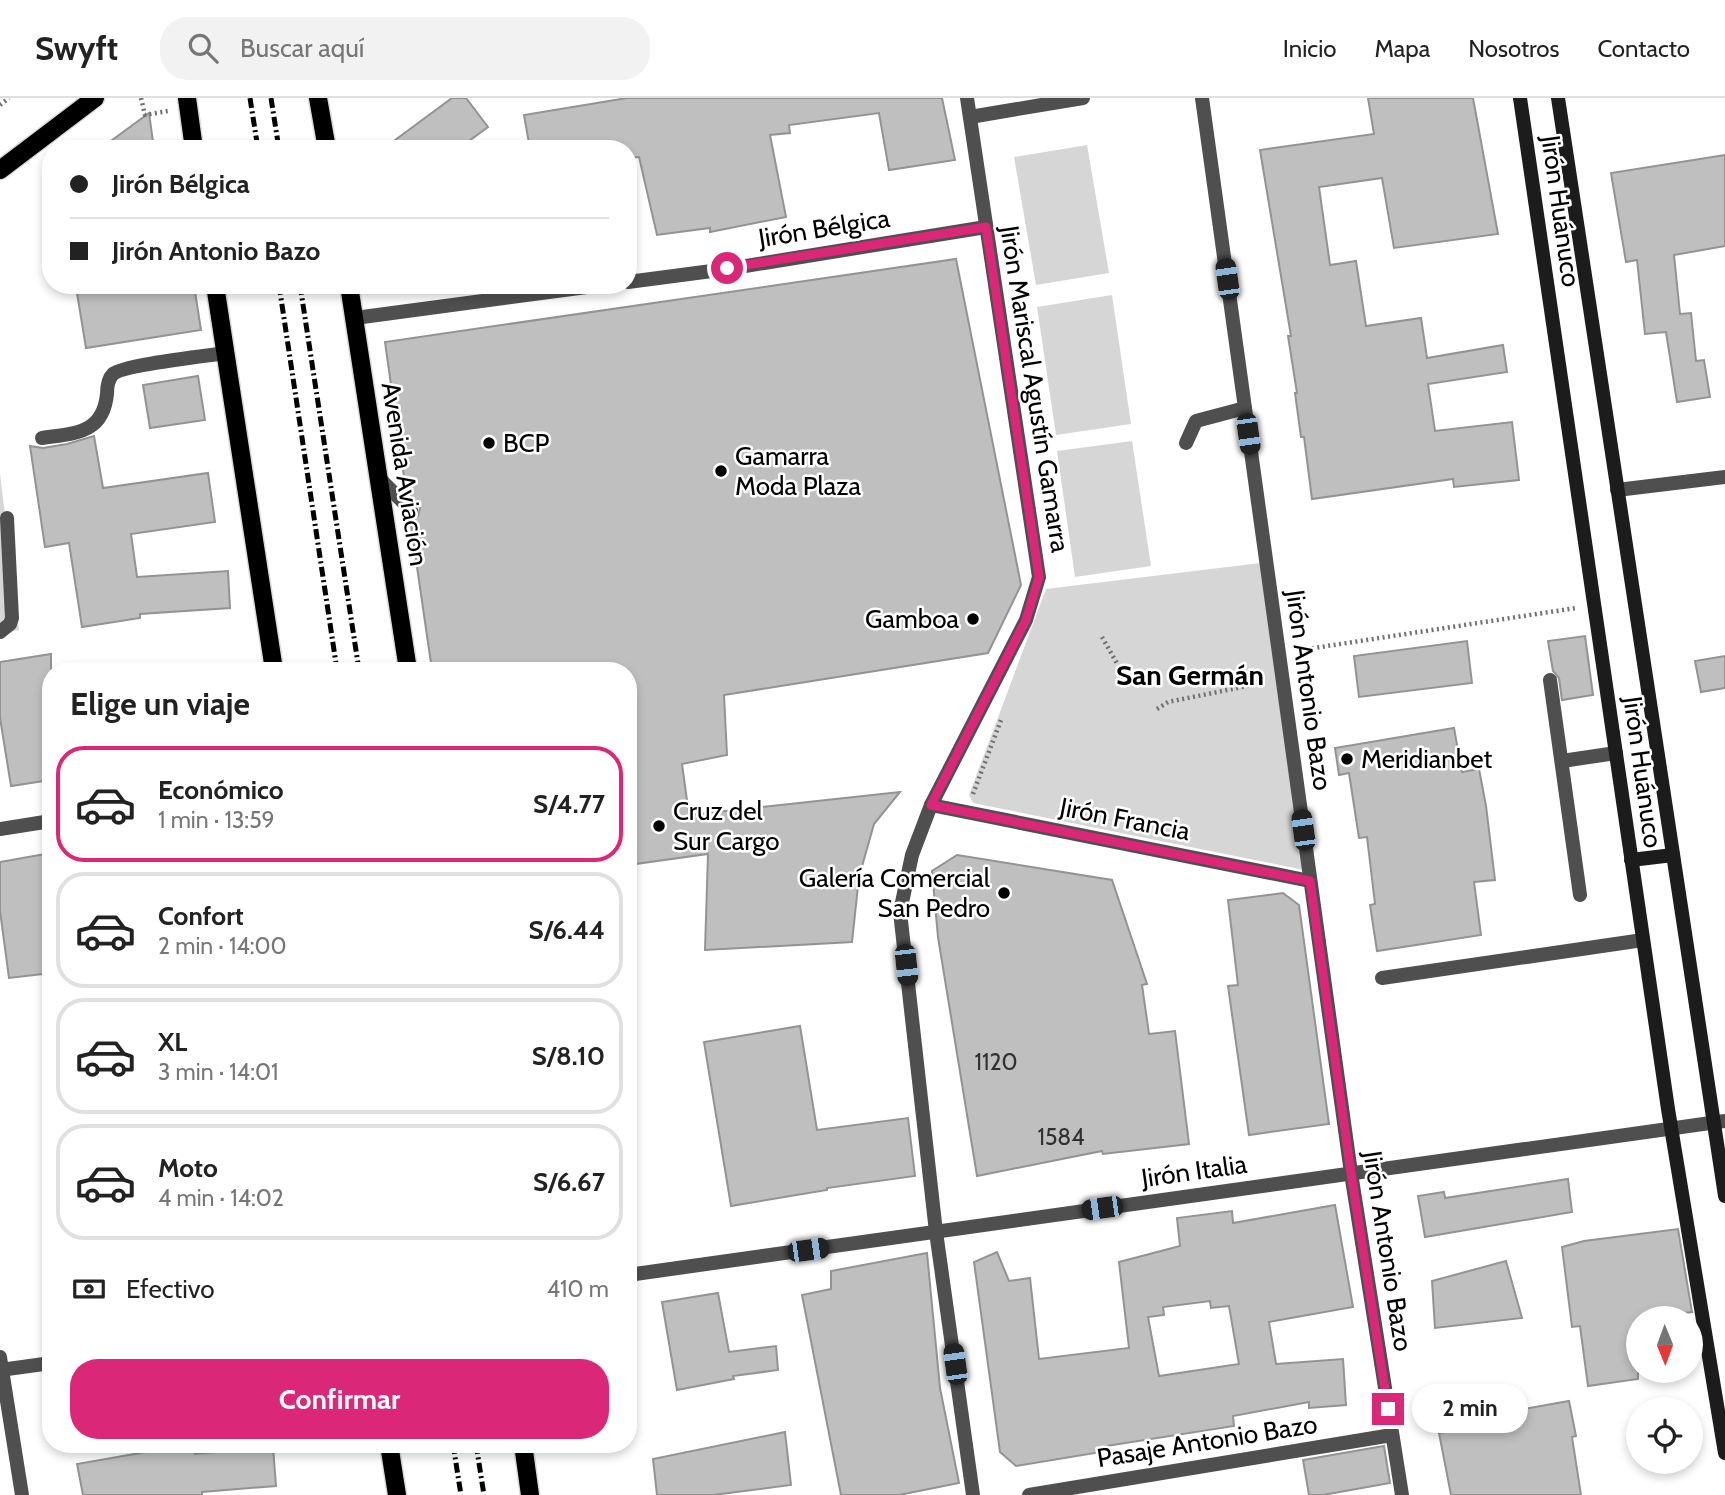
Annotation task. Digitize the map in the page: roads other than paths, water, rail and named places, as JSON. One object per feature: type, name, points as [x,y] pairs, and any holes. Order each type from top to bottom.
[{"type":"main road","points":[[0,170],[95,98]]},
{"type":"main road","points":[[318,98],[325,140]]},
{"type":"main road","points":[[187,103],[193,140]]},
{"type":"main road","points":[[216,294],[273,662]]},
{"type":"main road","name":"Avenida Aviación","points":[[351,294],[407,662]]},
{"type":"main road","points":[[390,1453],[397,1495]]},
{"type":"main road","points":[[524,1453],[530,1495]]},
{"type":"street","name":"Jirón Mariscal Agustín Gamarra","points":[[967,98],[1039,577],[1026,620],[931,805],[912,855],[901,912],[936,1232],[974,1495]]},
{"type":"street","points":[[970,117],[1083,98]]},
{"type":"street","name":"Jirón Antonio Bazo","points":[[1202,98],[1351,1173],[1402,1495]]},
{"type":"street","name":"Jirón Huánuco","points":[[1520,98],[1671,1130],[1725,1452]]},
{"type":"street","name":"Jirón Huánuco","points":[[1558,98],[1673,855],[1719,1122],[1725,1196]]},
{"type":"street","name":"Jirón Bélgica","points":[[637,281],[986,227]]},
{"type":"street","points":[[355,318],[535,294]]},
{"type":"street","points":[[43,438],[75,433],[94,425],[100,419],[106,404],[109,380],[115,372],[131,366],[226,353]]},
{"type":"street","points":[[1186,443],[1196,421],[1245,408]]},
{"type":"street","points":[[1617,490],[1725,477]]},
{"type":"street","points":[[379,478],[411,510]]},
{"type":"street","points":[[0,632],[10,624],[12,618],[7,518]]},
{"type":"street","points":[[1550,680],[1580,895]]},
{"type":"street","points":[[1562,761],[1616,752]]},
{"type":"street","name":"Jirón Francia","points":[[931,805],[1310,881]]},
{"type":"street","points":[[0,829],[42,822]]},
{"type":"street","points":[[1631,860],[1673,855]]},
{"type":"street","points":[[1382,978],[1643,940]]},
{"type":"street","name":"Jirón Italia","points":[[637,1274],[1719,1122]]},
{"type":"street","points":[[22,1495],[1,1366],[42,1364]]},
{"type":"street","name":"Pasaje Antonio Bazo","points":[[1029,1495],[1392,1435]]},
{"type":"railway","points":[[250,98],[257,140]]},
{"type":"railway","points":[[271,98],[278,140]]},
{"type":"railway","points":[[280,294],[336,662]]},
{"type":"railway","points":[[301,294],[358,662]]},
{"type":"railway","points":[[454,1453],[461,1495]]},
{"type":"railway","points":[[477,1453],[484,1495]]},
{"type":"place","name":"BCP","points":[[489,443]]},
{"type":"place","name":"Gamarra Moda Plaza","points":[[721,471]]},
{"type":"place","name":"Gamboa","points":[[973,619]]},
{"type":"place","name":"Meridianbet","points":[[1347,759]]},
{"type":"place","name":"Cruz del Sur Cargo","points":[[659,826]]},
{"type":"place","name":"Galería Comercial San Pedro","points":[[1004,893]]},
{"type":"district","name":"San Germán","points":[[1190,675]]}]
